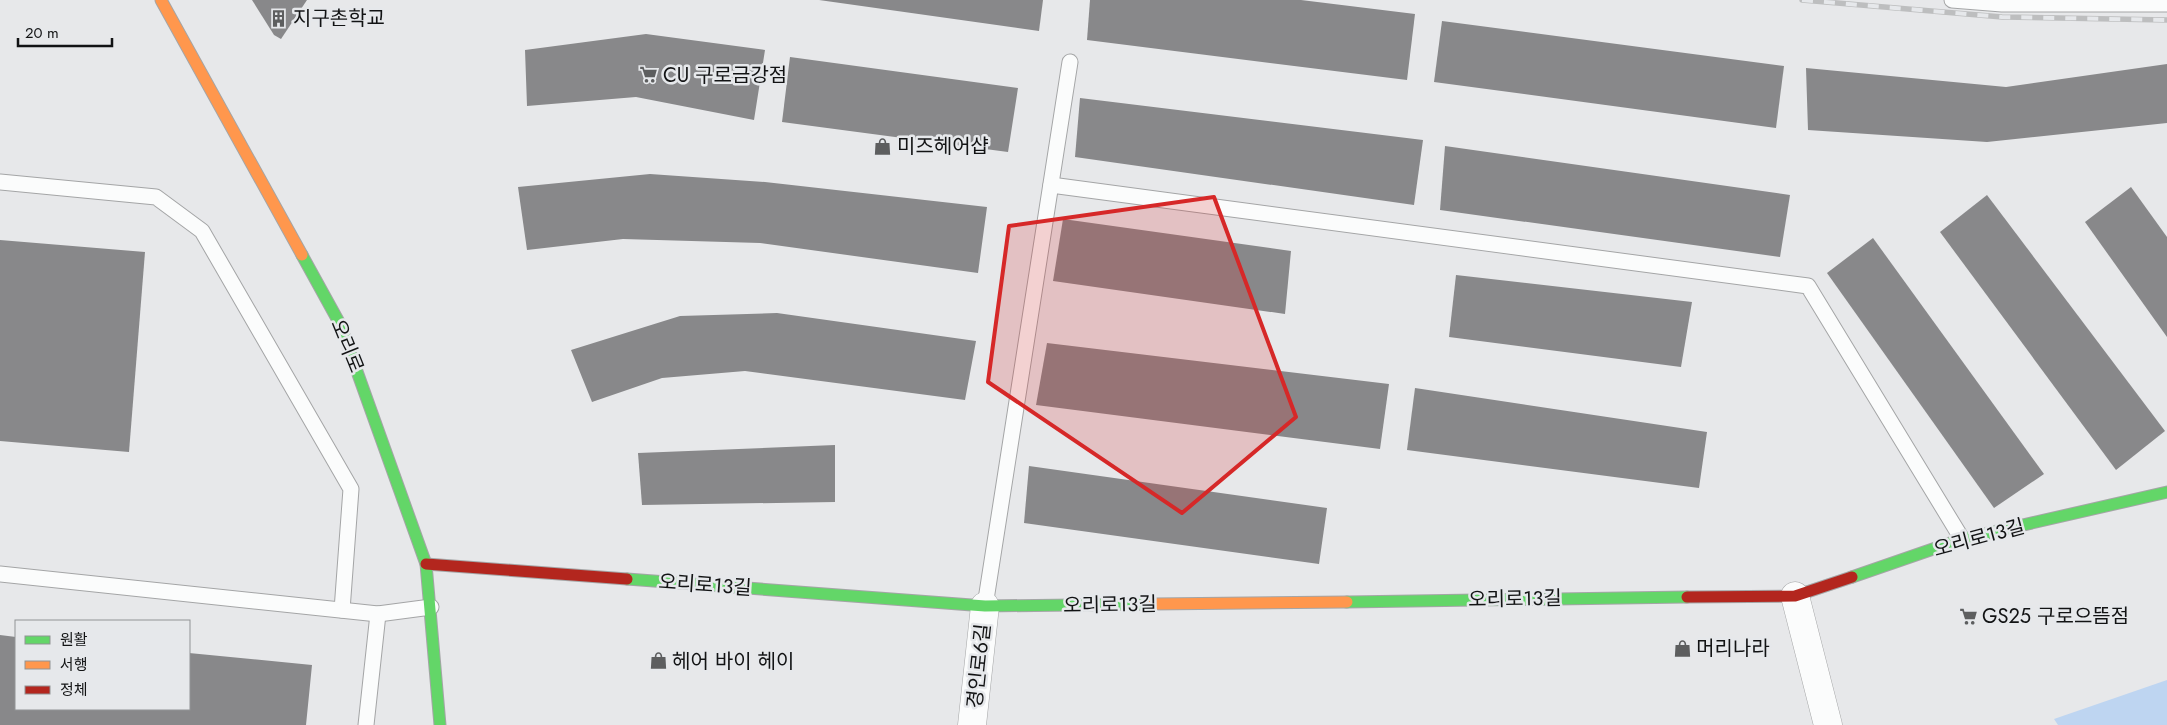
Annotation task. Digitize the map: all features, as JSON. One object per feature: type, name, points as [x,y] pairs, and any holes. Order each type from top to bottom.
[{"type":"street","name":"오리로","points":[[161,0],[340,324],[426,564],[440,725]]},
{"type":"street","name":"오리로13길","points":[[426,564],[985,606],[1795,596],[1962,539],[2167,492]]},
{"type":"street","points":[[1795,596],[1828,725]]},
{"type":"street","name":"경인로6길","points":[[972,725],[985,606]]},
{"type":"lane","points":[[1952,0],[2002,4],[2167,4]]},
{"type":"lane","points":[[985,606],[1070,62]]},
{"type":"lane","points":[[0,182],[156,198],[202,231],[351,489],[342,610]]},
{"type":"lane","points":[[1051,185],[1808,286],[1962,539]]},
{"type":"lane","points":[[0,574],[378,614],[431,607]]},
{"type":"lane","points":[[366,725],[378,614]]},
{"type":"highlighted area","points":[[1214,197],[1296,417],[1182,513],[988,382],[1009,226]]},
{"type":"shaded area","points":[[2167,680],[2167,725],[2058,725],[2054,719]]},
{"type":"building","name":"지구촌학교","points":[[252,0],[307,0],[281,39],[274,35]]},
{"type":"building","points":[[819,0],[1043,0],[1039,31]]},
{"type":"building","points":[[1090,0],[1301,0],[1415,14],[1407,80],[1087,40]]},
{"type":"building","points":[[1442,21],[1784,66],[1776,128],[1434,82]]},
{"type":"building","points":[[646,34],[765,50],[754,120],[636,97],[527,106],[525,50]]},
{"type":"building","points":[[790,57],[1018,88],[1008,152],[782,122]]},
{"type":"building","points":[[2167,64],[2167,123],[1987,142],[1808,130],[1806,68],[2006,87]]},
{"type":"building","points":[[1080,98],[1423,140],[1414,205],[1075,157]]},
{"type":"building","points":[[1445,146],[1790,195],[1780,257],[1440,210]]},
{"type":"building","points":[[650,174],[765,182],[987,207],[978,273],[760,243],[623,239],[527,250],[518,187]]},
{"type":"building","points":[[2131,187],[2167,237],[2167,337],[2085,222]]},
{"type":"building","points":[[1987,195],[2165,431],[2116,470],[1940,232]]},
{"type":"building","points":[[1063,219],[1291,251],[1285,314],[1053,281]]},
{"type":"building","points":[[1873,238],[2044,474],[1994,508],[1827,273]]},
{"type":"building","points":[[0,240],[145,252],[129,452],[0,441]]},
{"type":"building","points":[[1456,275],[1692,302],[1681,367],[1449,337]]},
{"type":"building","points":[[777,313],[976,341],[965,400],[745,371],[662,378],[592,402],[571,350],[680,316]]},
{"type":"building","points":[[1047,343],[1389,384],[1380,449],[1036,405]]},
{"type":"building","points":[[1415,388],[1707,432],[1699,488],[1407,450]]},
{"type":"building","points":[[835,445],[835,502],[642,505],[638,453]]},
{"type":"building","points":[[1029,466],[1327,508],[1319,564],[1024,523]]},
{"type":"building","points":[[0,635],[15,637],[15,710],[190,710],[190,653],[312,665],[306,725],[0,725]]},
{"type":"railway","points":[[1802,0],[2002,17],[2167,20]]},
{"type":"traffic: fast","points":[[302,255],[340,324],[426,564],[440,725]]},
{"type":"traffic: fast","points":[[1852,577],[1962,539],[2167,492]]},
{"type":"traffic: fast","points":[[627,579],[985,606],[1152,604]]},
{"type":"traffic: fast","points":[[1347,602],[1687,597]]},
{"type":"traffic: slow","points":[[161,0],[302,255]]},
{"type":"traffic: slow","points":[[1152,604],[1347,602]]},
{"type":"traffic: jam","points":[[426,564],[627,579]]},
{"type":"traffic: jam","points":[[1687,597],[1795,596],[1852,577]]},
{"type":"place","name":"지구촌학교","points":[[279,18]]},
{"type":"place","name":"CU 구로금강점","points":[[649,75]]},
{"type":"place","name":"미즈헤어샵","points":[[883,146]]},
{"type":"place","name":"GS25 구로으뜸점","points":[[1968,616]]},
{"type":"place","name":"머리나라","points":[[1682,648]]},
{"type":"place","name":"헤어 바이 헤이","points":[[658,661]]}]
